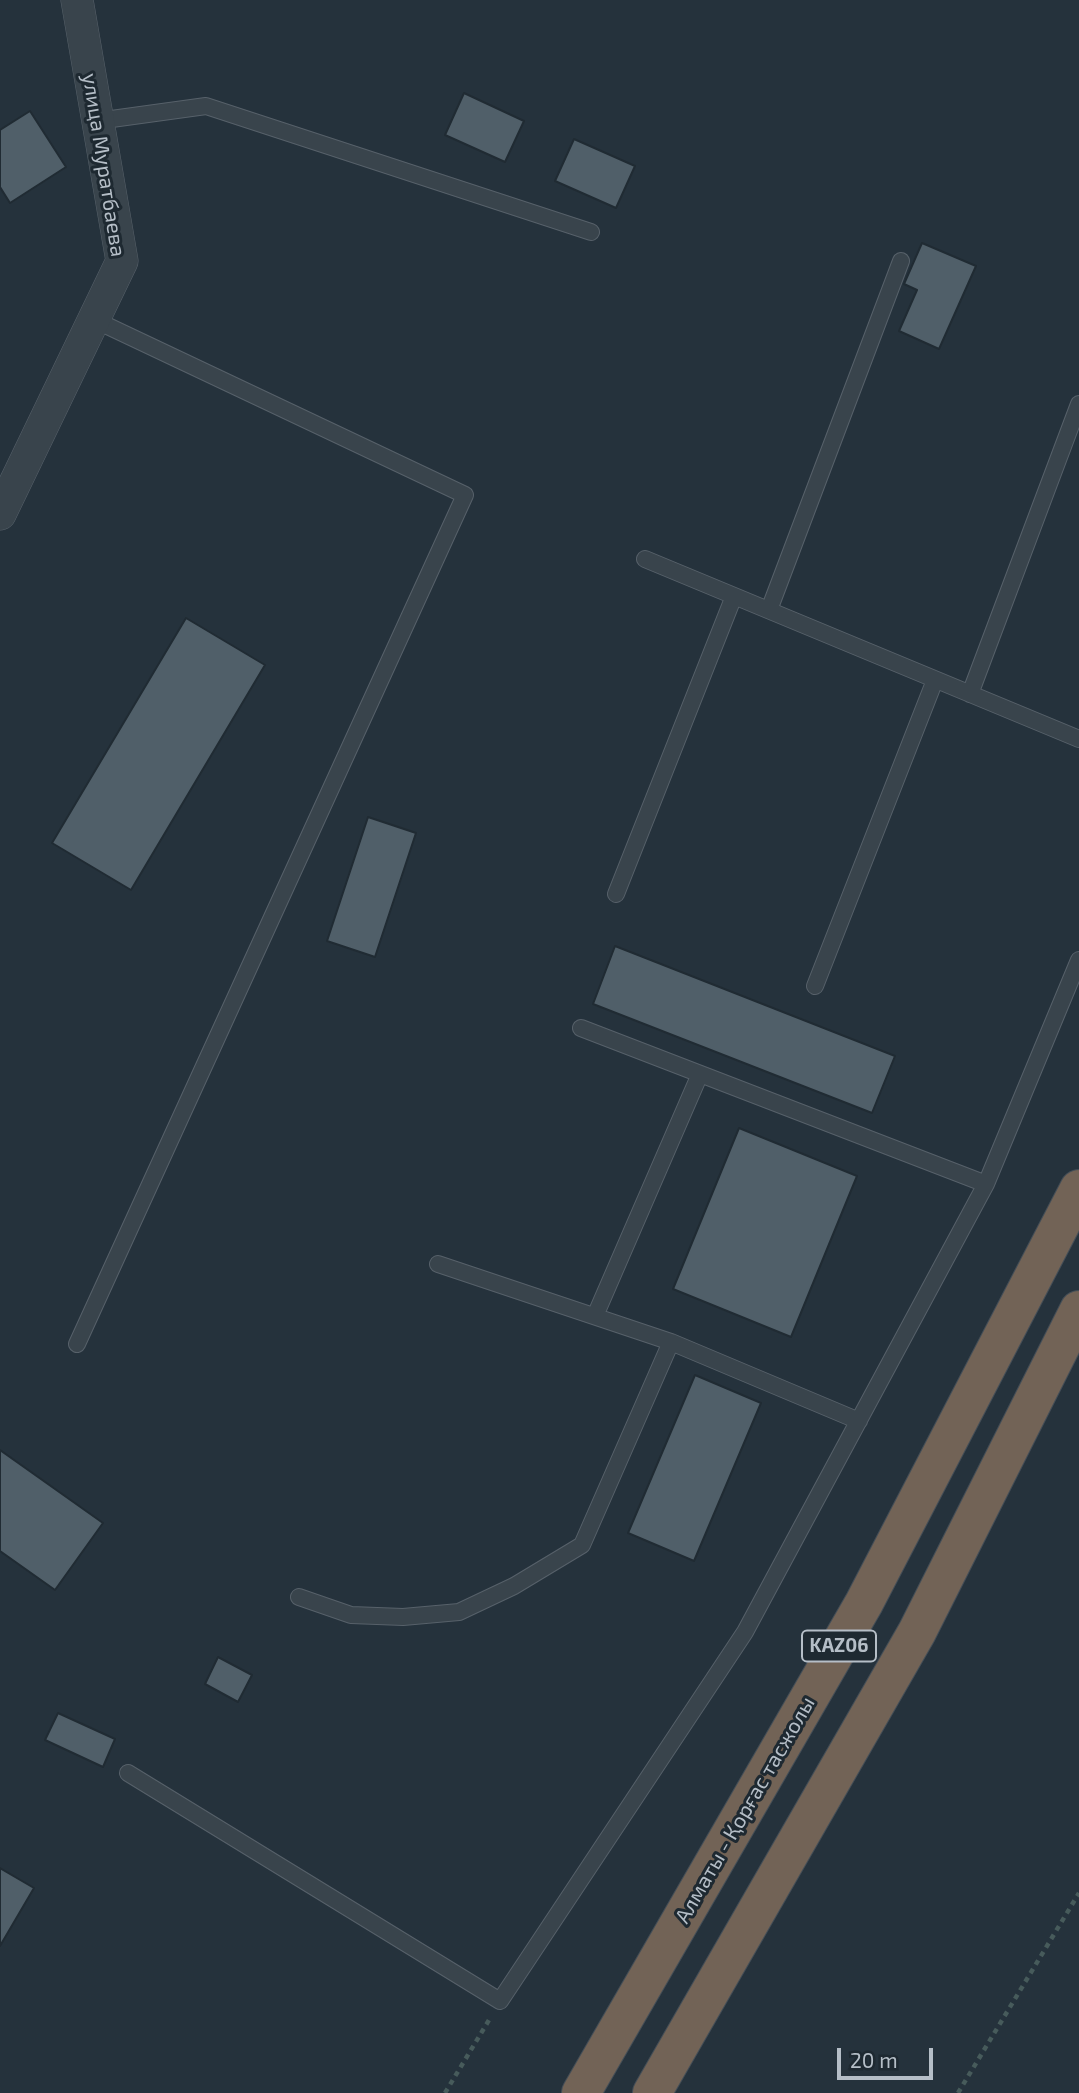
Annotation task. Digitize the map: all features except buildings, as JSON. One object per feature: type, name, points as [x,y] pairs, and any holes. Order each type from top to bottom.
[{"type":"highway","name":"Алматы - Қорғас тасжолы","points":[[582,2093],[864,1603],[1079,1189]]},
{"type":"highway","name":"KAZ06","points":[[652,2093],[917,1632],[1079,1310]]},
{"type":"street","name":"улица Муратбаева","points":[[0,514],[122,261],[77,0]]},
{"type":"lane","points":[[97,121],[206,106],[591,232]]},
{"type":"lane","points":[[769,610],[901,261]]},
{"type":"lane","points":[[77,1344],[465,495],[95,320]]},
{"type":"lane","points":[[970,694],[1079,404]]},
{"type":"lane","points":[[645,559],[1079,739]]},
{"type":"lane","points":[[616,894],[734,596]]},
{"type":"lane","points":[[815,986],[936,680]]},
{"type":"lane","points":[[128,1773],[500,2001],[745,1632],[986,1185],[1079,960]]},
{"type":"lane","points":[[581,1028],[986,1185]]},
{"type":"lane","points":[[596,1316],[700,1073]]},
{"type":"lane","points":[[439,1265],[671,1342],[859,1421]]},
{"type":"lane","points":[[299,1597],[351,1615],[403,1617],[459,1612],[513,1586],[582,1545],[671,1342]]},
{"type":"path","points":[[958,2093],[1079,1893]]},
{"type":"path","points":[[445,2093],[500,2001]]}]
